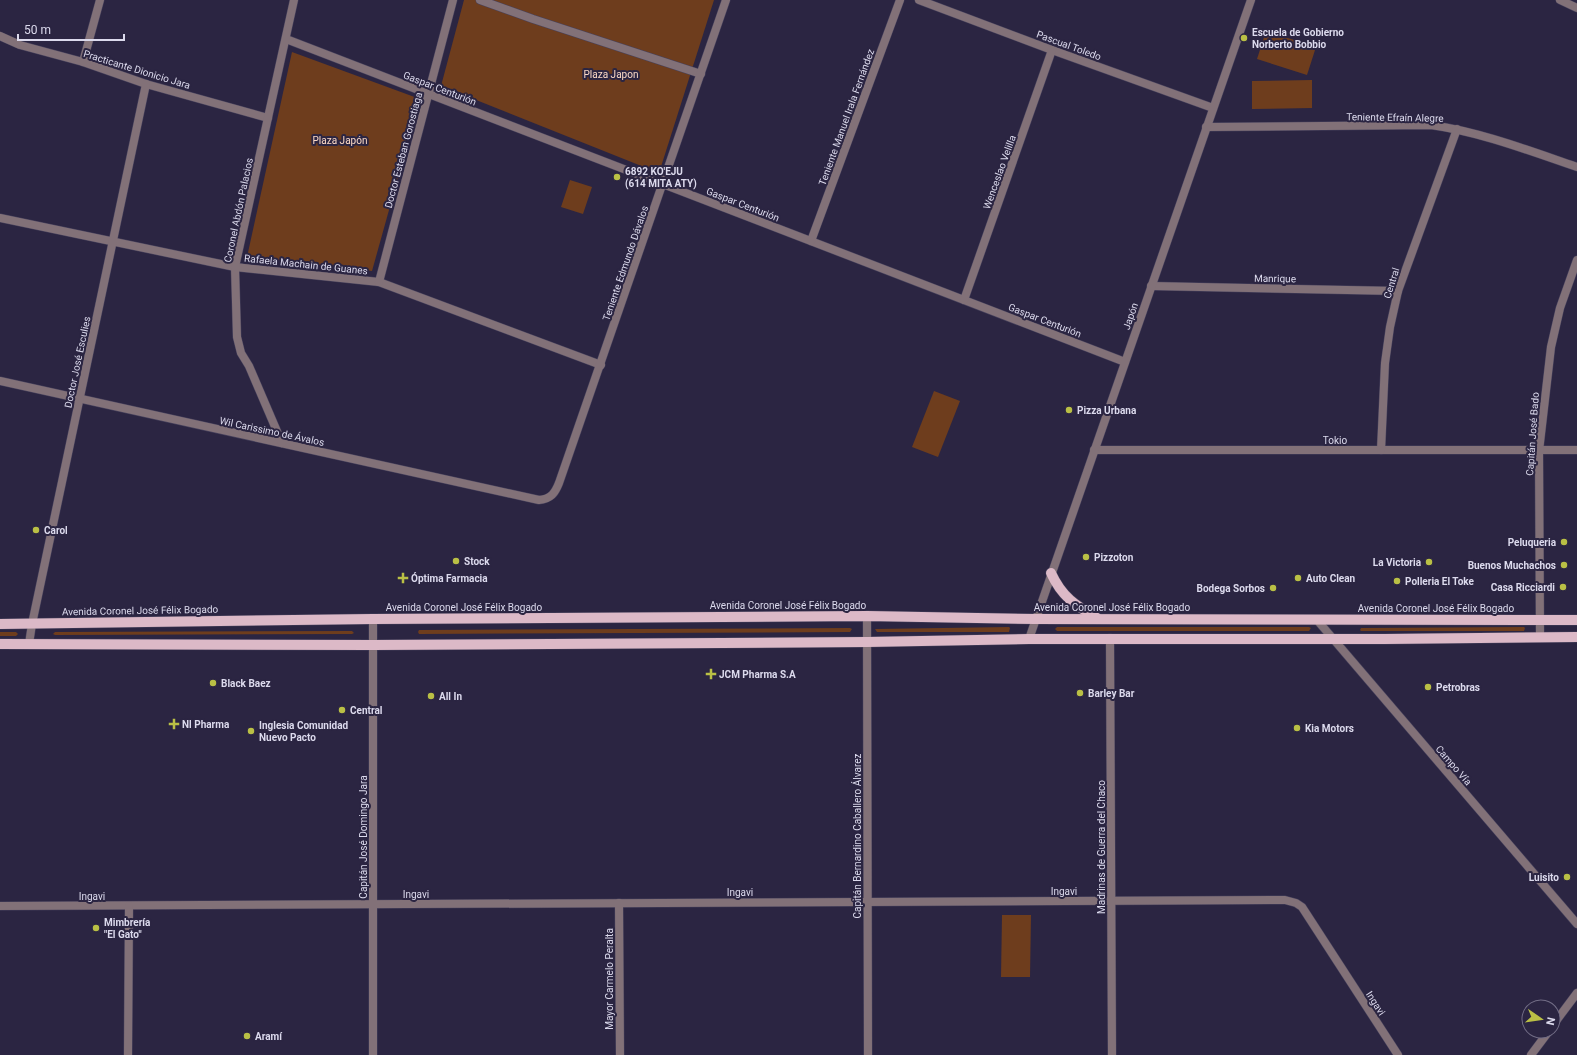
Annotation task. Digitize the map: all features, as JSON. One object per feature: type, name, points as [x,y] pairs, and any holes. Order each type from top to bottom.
[{"type":"main road","points":[[1051,573],[1058,587],[1071,601],[1097,618]]},
{"type":"main road","name":"Avenida Coronel José Félix Bogado","points":[[0,624],[373,619],[411,620],[867,616],[1035,619],[1577,620]]},
{"type":"main road","points":[[0,644],[374,645],[867,642],[1110,638],[1333,639],[1540,636],[1577,637]]},
{"type":"street","points":[[83,62],[100,0]]},
{"type":"street","name":"Coronel Abdón Palacios","points":[[282,443],[249,366],[241,353],[237,337],[235,267],[294,0]]},
{"type":"street","name":"Doctor Esteban Gorostiaga","points":[[379,282],[453,0]]},
{"type":"street","points":[[480,0],[701,74]]},
{"type":"street","name":"Teniente Edmundo Dávalos","points":[[540,500],[550,497],[556,489],[601,365],[726,0]]},
{"type":"street","name":"Teniente Manuel Irala Fernández","points":[[811,241],[900,0]]},
{"type":"street","name":"Pascual Toledo","points":[[919,0],[1213,108]]},
{"type":"street","name":"Japón","points":[[1029,639],[1251,0]]},
{"type":"street","points":[[1560,0],[1577,8]]},
{"type":"street","name":"Practicante Dionicio Jara","points":[[0,36],[20,45],[83,62],[146,84],[268,118]]},
{"type":"street","name":"Gaspar Centurión","points":[[286,39],[1125,362]]},
{"type":"street","name":"Wenceslao Velilla","points":[[964,300],[1052,50]]},
{"type":"street","name":"Doctor José Esculies","points":[[29,644],[146,84]]},
{"type":"street","name":"Teniente Efraín Alegre","points":[[1206,127],[1431,125],[1457,129],[1577,167]]},
{"type":"street","name":"Central","points":[[1381,450],[1385,363],[1390,327],[1398,291],[1457,129]]},
{"type":"street","name":"Rafaela Machain de Guanes","points":[[0,218],[235,267],[379,282],[601,365]]},
{"type":"street","name":"Capitán José Bado","points":[[1540,636],[1539,451],[1551,347],[1560,308],[1577,260]]},
{"type":"street","name":"Manrique","points":[[1151,286],[1398,291]]},
{"type":"street","name":"Wil Carissimo de Ávalos","points":[[0,381],[540,500]]},
{"type":"street","name":"Tokio","points":[[1094,450],[1577,450]]},
{"type":"street","name":"Capitán Bernardino Caballero Álvarez","points":[[867,616],[868,1055]]},
{"type":"street","name":"Capitán José Domingo Jara","points":[[373,619],[373,1055]]},
{"type":"street","name":"Campo Vía","points":[[1317,620],[1577,924]]},
{"type":"street","name":"Madrinas de Guerra del Chaco","points":[[1110,638],[1112,1055]]},
{"type":"street","name":"Ingavi","points":[[0,906],[1285,900],[1296,903],[1302,907],[1398,1055]]},
{"type":"street","name":"Mayor Carmelo Peralta","points":[[619,903],[620,1055]]},
{"type":"street","points":[[128,1055],[129,906]]},
{"type":"street","points":[[1561,1014],[1577,993]]},
{"type":"street","points":[[1531,1055],[1543,1039]]},
{"type":"green space","name":"Plaza Japon","points":[[464,0],[714,0],[659,173],[441,86]]},
{"type":"green space","points":[[1266,31],[1316,47],[1307,75],[1257,59]]},
{"type":"green space","name":"Plaza Japón","points":[[292,52],[420,99],[372,271],[247,257]]},
{"type":"green space","points":[[1312,80],[1312,108],[1252,109],[1252,81]]},
{"type":"green space","points":[[570,180],[592,187],[583,214],[561,207]]},
{"type":"green space","points":[[934,391],[960,401],[938,457],[912,447]]},
{"type":"green space","points":[[1009,627],[1009,632],[877,632],[875,629]]},
{"type":"green space","points":[[1057,627],[1311,628],[1309,631],[1057,631],[1055,629]]},
{"type":"green space","points":[[1524,627],[1524,631],[1360,630],[1361,628]]},
{"type":"green space","points":[[852,629],[850,632],[419,634],[418,632],[419,630]]},
{"type":"green space","points":[[352,631],[354,633],[352,634],[53,634],[55,632]]},
{"type":"green space","points":[[0,632],[16,632],[18,634],[16,636],[0,636]]},
{"type":"green space","points":[[1002,915],[1031,915],[1030,977],[1001,977]]},
{"type":"place","name":"Escuela de Gobierno Norberto Bobbio","points":[[1244,38]]},
{"type":"place","name":"6892 KO'EJU (614 MITA ATY)","points":[[617,177]]},
{"type":"place","name":"Pizza Urbana","points":[[1069,410]]},
{"type":"place","name":"Carol","points":[[36,530]]},
{"type":"place","name":"Peluqueria","points":[[1564,542]]},
{"type":"place","name":"Pizzoton","points":[[1086,557]]},
{"type":"place","name":"Stock","points":[[456,561]]},
{"type":"place","name":"La Victoria","points":[[1429,562]]},
{"type":"place","name":"Buenos Muchachos","points":[[1564,565]]},
{"type":"place","name":"Óptima Farmacia","points":[[403,578]]},
{"type":"place","name":"Auto Clean","points":[[1298,578]]},
{"type":"place","name":"Polleria El Toke","points":[[1397,581]]},
{"type":"place","name":"Casa Ricciardi","points":[[1563,587]]},
{"type":"place","name":"Bodega Sorbos","points":[[1273,588]]},
{"type":"place","name":"JCM Pharma S.A","points":[[711,674]]},
{"type":"place","name":"Black Baez","points":[[213,683]]},
{"type":"place","name":"Petrobras","points":[[1428,687]]},
{"type":"place","name":"Barley Bar","points":[[1080,693]]},
{"type":"place","name":"All In","points":[[431,696]]},
{"type":"place","name":"Central","points":[[342,710]]},
{"type":"place","name":"Nl Pharma","points":[[174,724]]},
{"type":"place","name":"Kia Motors","points":[[1297,728]]},
{"type":"place","name":"Inglesia Comunidad Nuevo Pacto","points":[[251,731]]},
{"type":"place","name":"Luisito","points":[[1567,877]]},
{"type":"place","name":"Mimbrería \"El Gato\"","points":[[96,928]]},
{"type":"place","name":"Aramí","points":[[247,1036]]}]
